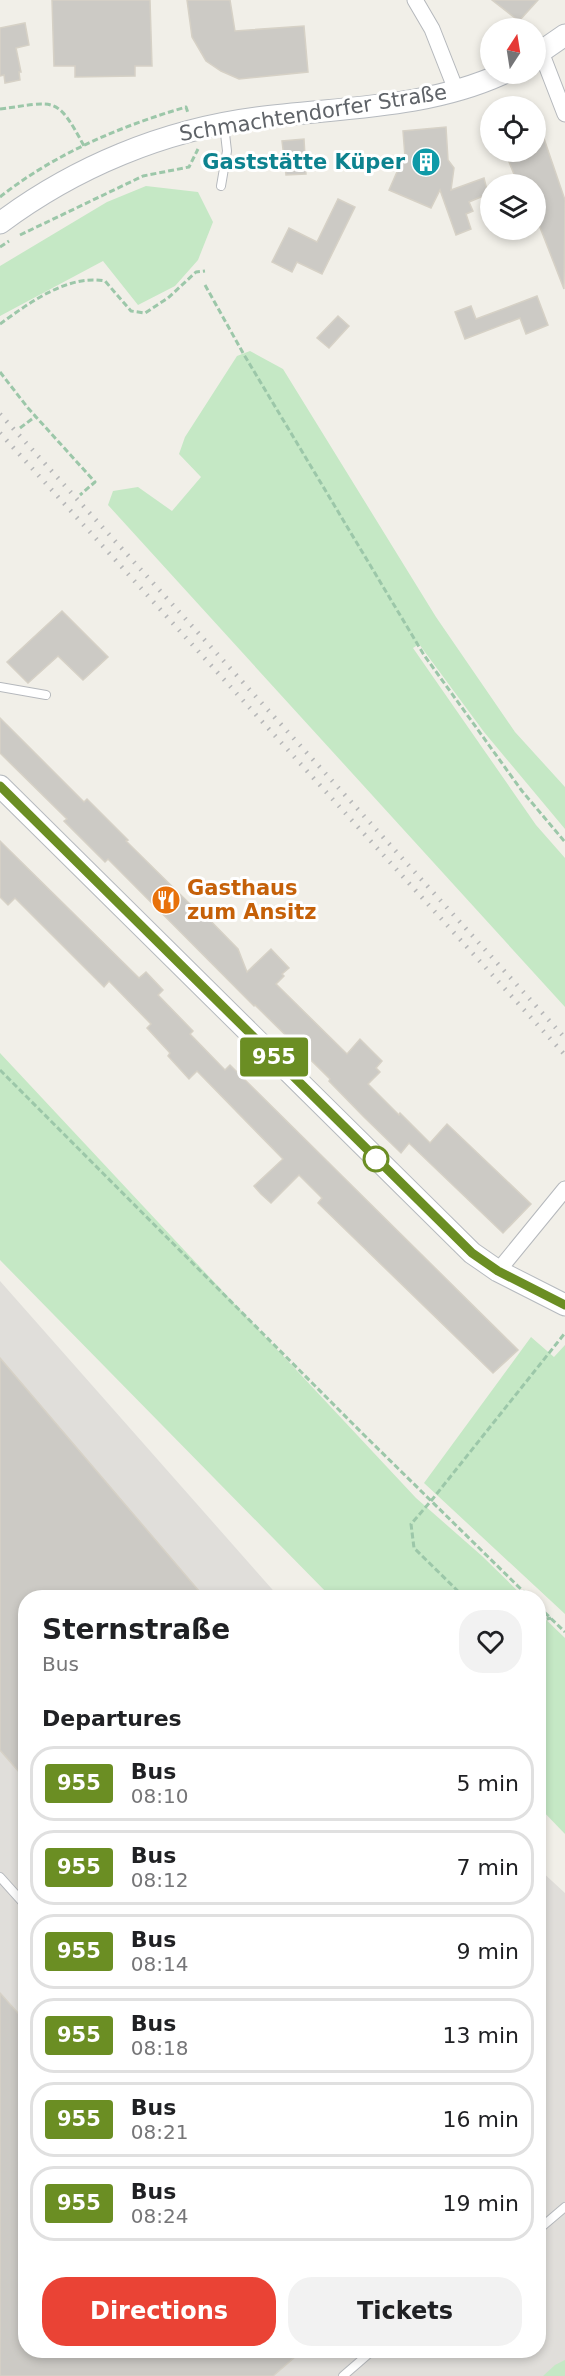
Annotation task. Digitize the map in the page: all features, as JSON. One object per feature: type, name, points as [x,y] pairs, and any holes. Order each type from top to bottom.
[{"type":"main road","points":[[546,48],[565,35]]},
{"type":"main road","name":"Schmachtendorfer Straße","points":[[0,223],[86,170],[127,151],[193,129],[277,115],[378,106],[420,99],[480,82]]},
{"type":"main road","points":[[0,786],[448,1231],[472,1253],[498,1271],[565,1305]]},
{"type":"street","points":[[416,0],[432,29],[456,90]]},
{"type":"street","points":[[546,72],[565,114]]},
{"type":"street","points":[[498,1271],[565,1188]]},
{"type":"lane","points":[[221,186],[227,151],[223,124]]},
{"type":"lane","points":[[0,687],[46,695]]},
{"type":"lane","points":[[0,1877],[18,1897]]},
{"type":"lane","points":[[546,2223],[565,2207]]},
{"type":"lane","points":[[343,2376],[364,2358]]},
{"type":"path","points":[[0,109],[45,104],[59,106],[71,121],[84,146]]},
{"type":"path","points":[[0,247],[19,235],[143,176],[189,167],[198,149],[193,129]]},
{"type":"path","points":[[0,324],[53,290],[91,280],[105,281],[131,310],[146,313],[168,298],[196,272],[205,271]]},
{"type":"path","points":[[205,285],[243,353],[424,655],[522,791],[565,842]]},
{"type":"path","points":[[0,372],[95,482],[80,495]]},
{"type":"path","points":[[20,428],[36,416]]},
{"type":"path","points":[[0,1070],[522,1590]]},
{"type":"path","points":[[457,1590],[414,1548],[411,1524],[565,1334]]},
{"type":"path","points":[[546,1613],[565,1632]]},
{"type":"path","points":[[546,1619],[551,1618]]},
{"type":"shaded area","points":[[0,1281],[273,1590],[18,1590],[18,2358],[546,2358],[546,1875],[565,1893],[565,2376],[0,2376]]},
{"type":"green space","points":[[146,186],[198,192],[213,222],[198,260],[175,286],[138,305],[103,261],[0,316],[0,266],[107,202]]},
{"type":"green space","points":[[250,351],[283,369],[436,617],[515,732],[565,787],[565,829],[484,732],[419,644],[413,648],[536,825],[565,858],[565,1007],[108,505],[113,491],[138,487],[172,511],[201,477],[179,454],[185,437],[237,356]]},
{"type":"green space","points":[[0,1053],[416,1498],[517,1590],[324,1590],[0,1260]]},
{"type":"green space","points":[[531,1337],[554,1357],[565,1345],[565,1614],[546,1596],[546,1590],[539,1590],[424,1483]]},
{"type":"green space","points":[[546,1620],[565,1638],[565,1834],[546,1814]]},
{"type":"green space","points":[[565,2360],[565,2376],[543,2376],[555,2365]]},
{"type":"building","points":[[52,0],[150,0],[152,66],[135,66],[135,76],[75,77],[75,66],[54,66]]},
{"type":"building","points":[[187,0],[230,0],[235,31],[304,26],[308,72],[239,79],[221,71],[206,61],[192,37]]},
{"type":"building","points":[[492,0],[538,0],[522,18],[515,18]]},
{"type":"building","points":[[25,23],[29,45],[16,48],[21,72],[19,72],[20,80],[5,83],[4,75],[0,76],[0,28]]},
{"type":"building","points":[[446,127],[448,160],[454,168],[451,190],[480,179],[480,197],[469,202],[473,211],[466,214],[471,229],[456,235],[440,190],[431,208],[389,190],[401,158],[405,157],[403,131]]},
{"type":"building","points":[[304,139],[306,174],[286,175],[282,141]]},
{"type":"building","points":[[546,144],[565,200],[564,289],[545,240],[546,174],[514,174],[509,162],[546,162]]},
{"type":"building","points":[[338,199],[355,207],[322,274],[297,262],[292,272],[272,262],[289,228],[317,242]]},
{"type":"building","points":[[537,296],[548,325],[526,334],[520,318],[465,339],[455,312],[471,306],[476,319]]},
{"type":"building","points":[[338,316],[349,326],[329,348],[317,338]]},
{"type":"building","points":[[62,611],[108,657],[83,680],[58,656],[28,683],[7,662]]},
{"type":"building","points":[[0,718],[84,802],[87,799],[128,840],[126,841],[238,949],[247,972],[271,949],[289,968],[276,984],[347,1054],[360,1039],[382,1061],[376,1068],[380,1072],[368,1084],[399,1115],[400,1113],[430,1143],[447,1124],[531,1204],[503,1233],[409,1143],[401,1153],[329,1081],[330,1079],[108,859],[105,862],[64,821],[67,819],[0,753]]},
{"type":"building","points":[[0,841],[139,978],[146,972],[163,990],[158,995],[193,1031],[190,1034],[225,1070],[230,1065],[518,1350],[493,1373],[318,1203],[322,1198],[299,1175],[271,1203],[261,1194],[254,1186],[283,1159],[197,1071],[189,1079],[168,1056],[170,1053],[147,1028],[151,1024],[109,981],[104,987],[15,898],[8,905],[0,897]]},
{"type":"building","points":[[0,1358],[198,1590],[18,1590],[18,1771],[0,1750]]},
{"type":"building","points":[[0,1993],[18,2013],[18,2358],[294,2358],[273,2376],[0,2376]]},
{"type":"railway","points":[[0,414],[565,1038]]},
{"type":"railway","points":[[0,433],[565,1055]]},
{"type":"bus line","name":"955","points":[[0,786],[448,1231],[472,1253],[498,1271],[565,1305]]},
{"type":"place","name":"Gaststätte Küper","points":[[426,162]]},
{"type":"place","name":"Gasthaus zum Ansitz","points":[[166,900]]}]
